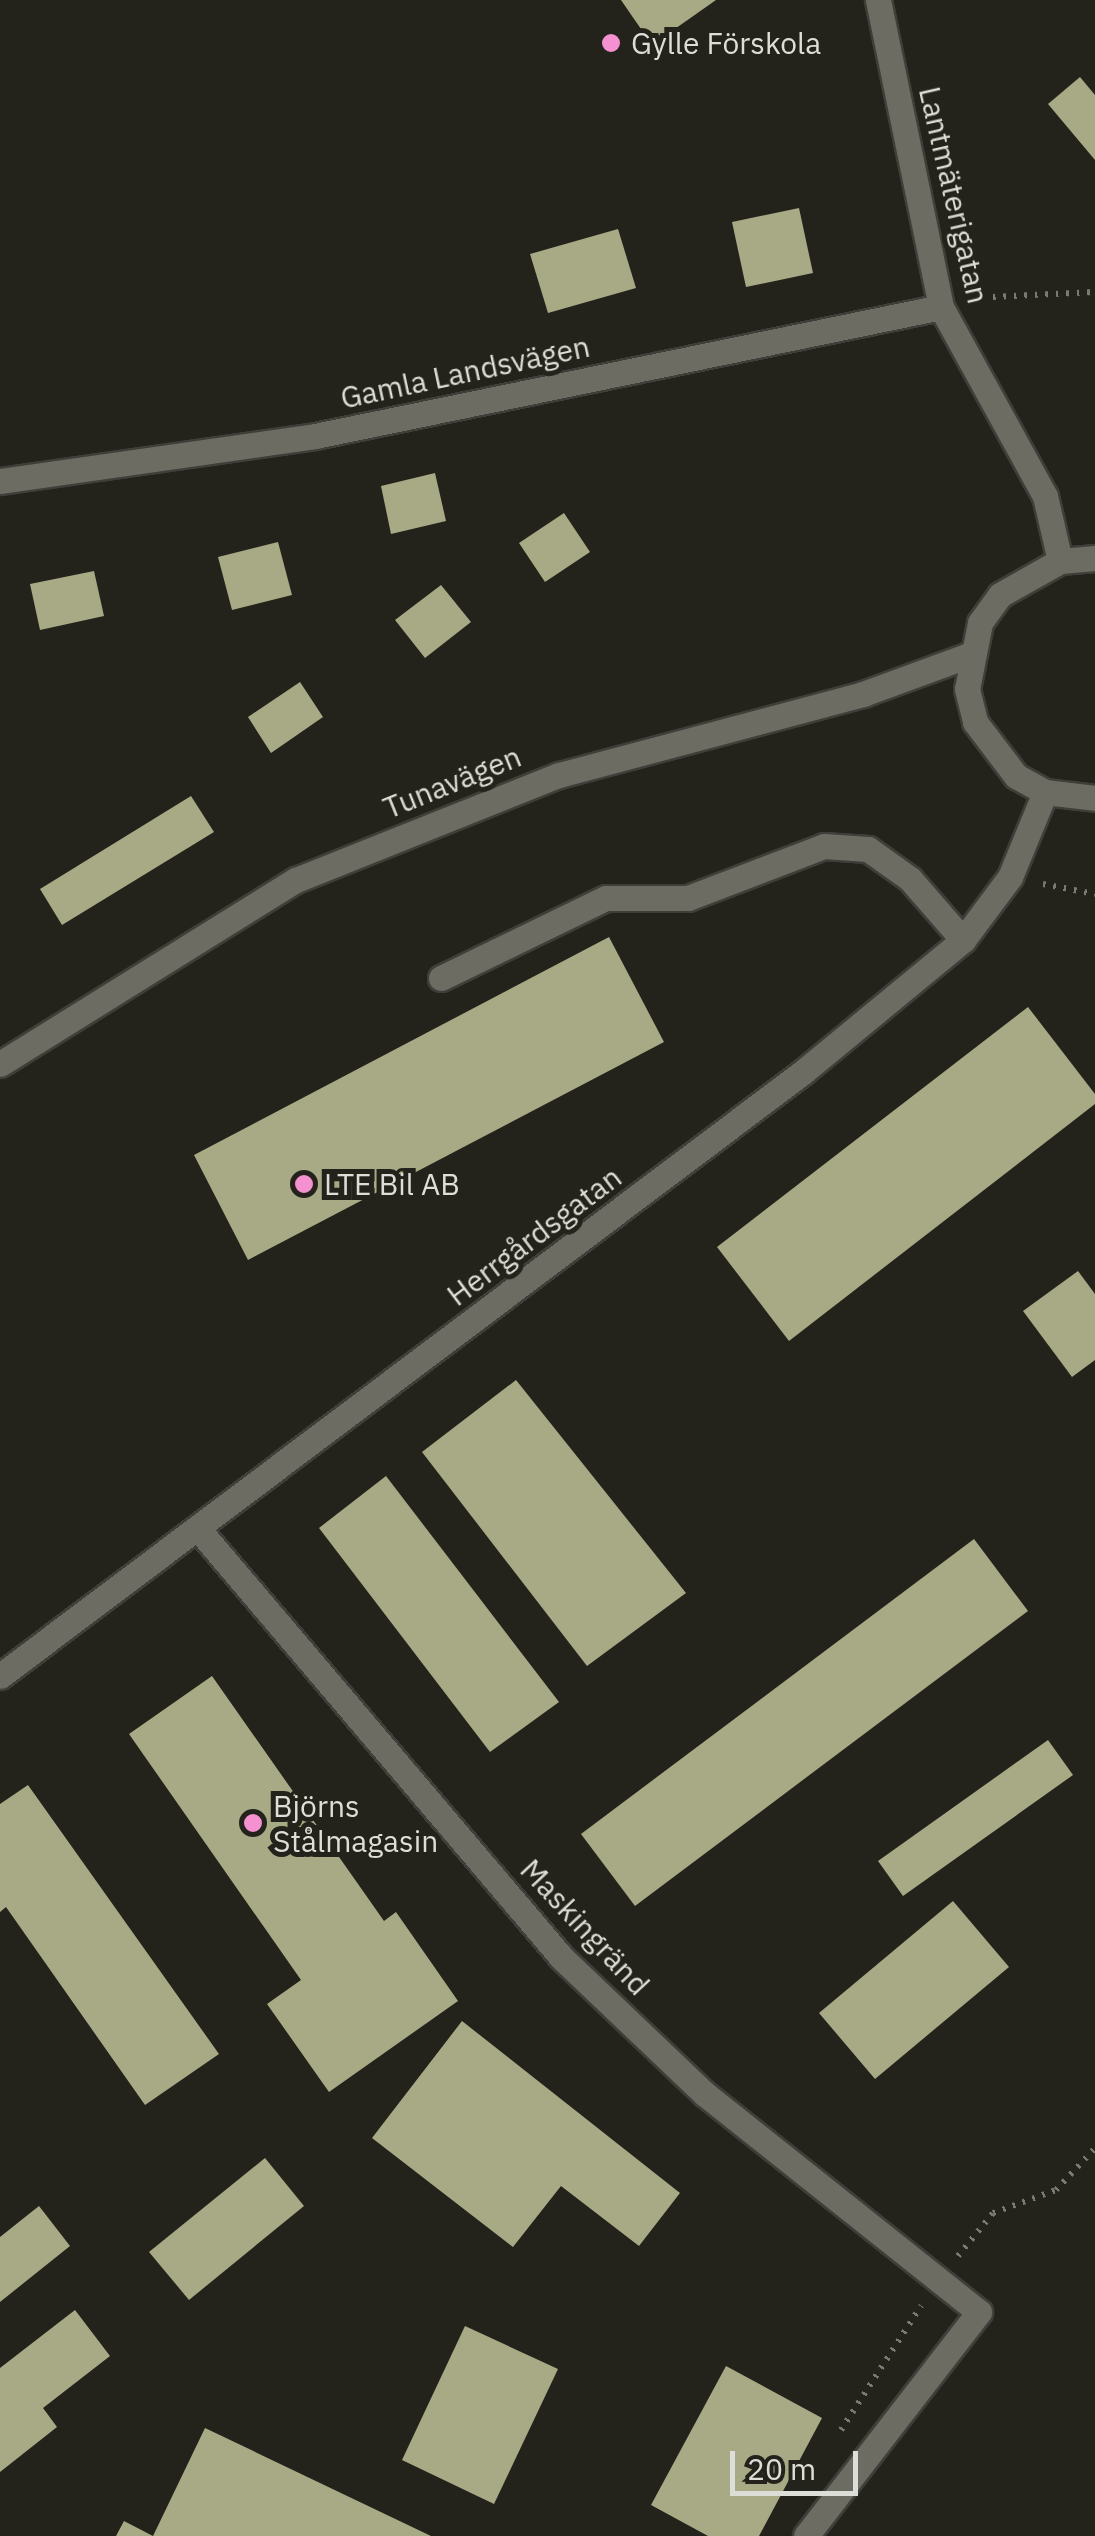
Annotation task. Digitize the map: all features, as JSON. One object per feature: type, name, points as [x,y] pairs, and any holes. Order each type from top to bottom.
[{"type":"street","name":"Lantmäterigatan","points":[[878,0],[941,307],[1045,496],[1060,560]]},
{"type":"street","name":"Gamla Landsvägen","points":[[0,481],[316,436],[941,307]]},
{"type":"street","points":[[1095,558],[1060,560],[1000,595],[980,622],[969,656],[975,722],[992,752],[1045,792],[1095,798]]},
{"type":"street","name":"Tunavägen","points":[[0,1064],[296,880],[559,774],[863,694],[969,656]]},
{"type":"street","name":"Herrgårdsgatan","points":[[0,1676],[803,1072],[962,940],[1010,877],[1045,792]]},
{"type":"street","points":[[442,978],[606,898],[688,898],[824,846],[868,848],[910,879],[962,940]]},
{"type":"street","name":"Maskingränd","points":[[199,1530],[562,1958],[705,2094],[979,2312],[806,2536]]},
{"type":"path","points":[[941,307],[986,294],[1095,292]]},
{"type":"path","points":[[1010,877],[1095,894]]},
{"type":"path","points":[[834,2440],[938,2280],[993,2213],[1056,2190],[1095,2148]]},
{"type":"building","points":[[621,0],[716,0],[652,45]]},
{"type":"building","points":[[1080,77],[1095,95],[1095,160],[1048,104]]},
{"type":"building","points":[[799,208],[813,273],[746,287],[732,222]]},
{"type":"building","points":[[618,229],[636,288],[548,313],[530,254]]},
{"type":"building","points":[[435,473],[446,521],[391,534],[381,486]]},
{"type":"building","points":[[564,513],[590,552],[545,582],[519,543]]},
{"type":"building","points":[[278,542],[292,595],[232,610],[218,557]]},
{"type":"building","points":[[94,571],[104,616],[40,630],[30,584]]},
{"type":"building","points":[[441,585],[471,622],[425,658],[395,620]]},
{"type":"building","points":[[300,682],[323,717],[271,753],[248,717]]},
{"type":"building","points":[[191,796],[214,832],[62,925],[40,889]]},
{"type":"building","points":[[609,937],[664,1042],[248,1260],[194,1155]]},
{"type":"building","points":[[1028,1007],[1095,1094],[1095,1104],[789,1341],[717,1247]]},
{"type":"building","points":[[1078,1271],[1095,1294],[1095,1360],[1072,1377],[1023,1311]]},
{"type":"building","points":[[516,1380],[686,1593],[587,1666],[422,1452]]},
{"type":"building","points":[[386,1476],[559,1702],[490,1752],[319,1528]]},
{"type":"building","points":[[974,1539],[1028,1611],[635,1906],[581,1834]]},
{"type":"building","name":"Björns Stålmagasin","points":[[212,1676],[384,1921],[396,1912],[458,2001],[329,2092],[267,2004],[301,1980],[129,1734]]},
{"type":"building","points":[[1048,1740],[1073,1775],[903,1896],[878,1861]]},
{"type":"building","points":[[28,1785],[219,2054],[145,2105],[6,1907],[0,1912],[0,1804]]},
{"type":"building","points":[[953,1901],[1009,1967],[875,2079],[819,2013]]},
{"type":"building","points":[[462,2021],[680,2193],[639,2246],[561,2186],[513,2247],[372,2138]]},
{"type":"building","points":[[265,2158],[304,2206],[189,2300],[149,2252]]},
{"type":"building","points":[[39,2206],[70,2246],[0,2302],[0,2237]]},
{"type":"building","points":[[75,2310],[110,2356],[43,2408],[57,2427],[0,2472],[0,2368]]},
{"type":"building","points":[[465,2326],[558,2369],[494,2504],[402,2460]]},
{"type":"building","points":[[726,2366],[822,2418],[759,2536],[708,2536],[651,2505]]},
{"type":"building","points":[[205,2428],[431,2536],[153,2536]]},
{"type":"building","points":[[124,2521],[153,2536],[116,2536]]},
{"type":"place","name":"Gylle Förskola","points":[[611,43]]},
{"type":"place","name":"LTE Bil AB","points":[[304,1184]]},
{"type":"place","name":"Björns Stålmagasin","points":[[253,1823]]}]
